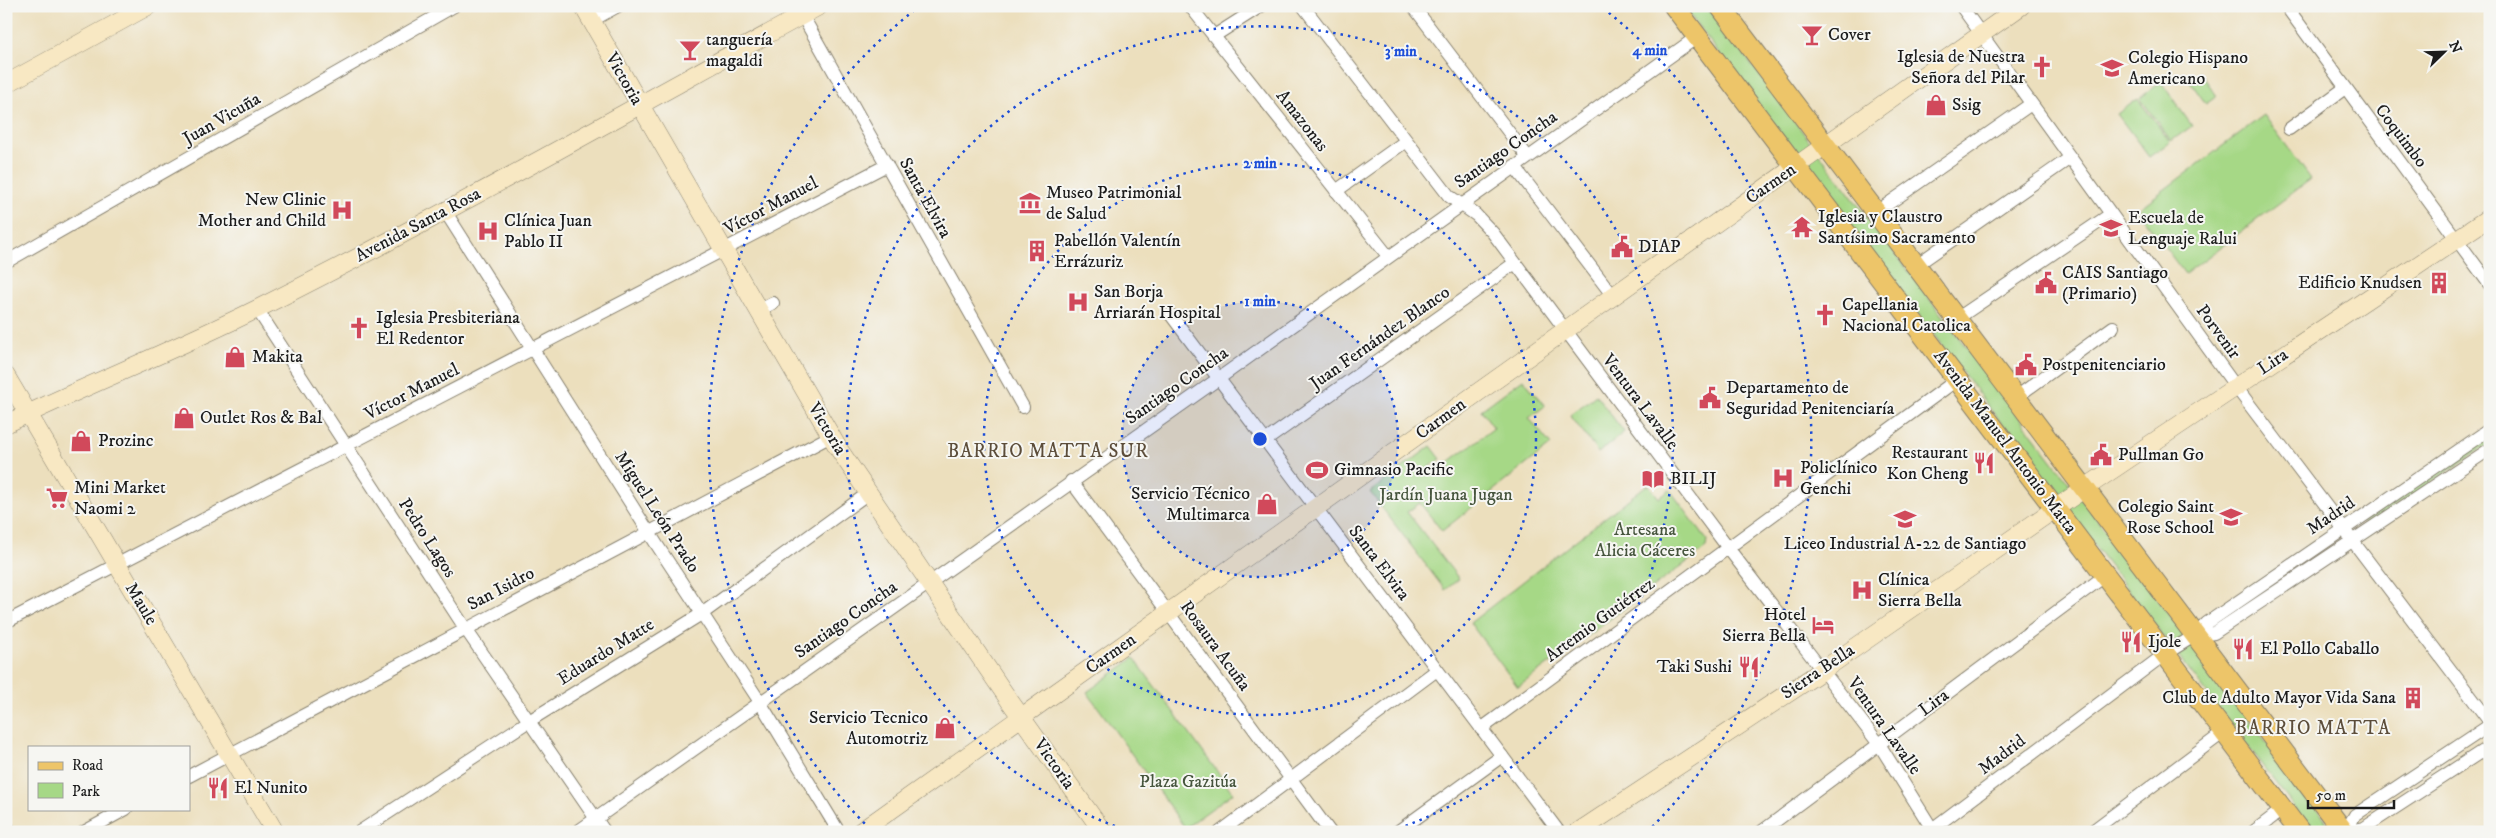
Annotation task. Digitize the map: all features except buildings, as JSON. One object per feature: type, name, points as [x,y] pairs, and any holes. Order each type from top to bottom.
[{"type":"main road","points":[[6,84],[148,6]]},
{"type":"main road","name":"Avenida Santa Rosa","points":[[6,424],[153,359],[257,309],[445,211],[639,105],[800,11],[819,6]]},
{"type":"main road","name":"Avenida Manuel Antonio Matta","points":[[1674,6],[2300,832]]},
{"type":"main road","name":"Avenida Manuel Antonio Matta","points":[[1720,6],[1955,320],[2085,488],[2194,636],[2345,832]]},
{"type":"main road","name":"Carmen","points":[[860,832],[2021,6]]},
{"type":"main road","name":"Victoria","points":[[587,14],[723,250],[765,307],[831,436],[867,494],[1103,832]]},
{"type":"main road","name":"Lira","points":[[2056,509],[2490,216]]},
{"type":"main road","name":"Maule","points":[[6,376],[275,832]]},
{"type":"main road","name":"Sierra Bella","points":[[1578,832],[1823,670],[2056,509]]},
{"type":"street","name":"Juan Vicuña","points":[[6,262],[454,6]]},
{"type":"street","points":[[587,14],[618,6]]},
{"type":"street","name":"Amazonas","points":[[1190,6],[1388,256]]},
{"type":"street","points":[[1214,36],[1262,6]]},
{"type":"street","name":"Ventura Lavalle","points":[[1303,6],[1449,196],[1483,222],[1515,263],[1728,548],[1879,744],[1931,831]]},
{"type":"street","points":[[1413,6],[1527,156]]},
{"type":"street","name":"Porvenir","points":[[1961,6],[2236,387],[2490,723]]},
{"type":"street","name":"Coquimbo","points":[[2286,6],[2490,285]]},
{"type":"street","name":"Santa Elvira","points":[[800,11],[1023,407]]},
{"type":"street","name":"Santiago Concha","points":[[577,832],[1071,481],[1218,379],[1527,156],[1697,37]]},
{"type":"street","points":[[2288,129],[2345,88]]},
{"type":"street","points":[[1874,213],[2031,104]]},
{"type":"street","points":[[1336,192],[1406,140]]},
{"type":"street","points":[[1915,266],[2070,158]]},
{"type":"street","name":"Víctor Manuel","points":[[6,622],[887,165]]},
{"type":"street","points":[[1514,166],[1613,296]]},
{"type":"street","name":"Miguel León Prado","points":[[445,211],[649,532],[760,702],[839,832]]},
{"type":"street","points":[[1955,320],[2110,214]]},
{"type":"street","name":"Juan Fernández Blanco","points":[[1265,441],[1515,263]]},
{"type":"street","name":"Pedro Lagos","points":[[257,309],[465,628],[605,832]]},
{"type":"street","name":"Santa Elvira","points":[[1171,315],[1559,832]]},
{"type":"street","points":[[2015,398],[2113,327]]},
{"type":"street","name":"Artemio Gutiérrez","points":[[1481,729],[1958,379]]},
{"type":"street","name":"Madrid","points":[[1931,831],[2165,654],[2194,636],[2206,623],[2490,429]]},
{"type":"street","name":"San Isidro","points":[[190,775],[465,628],[831,436]]},
{"type":"street","name":"Madrid","points":[[2194,636],[2214,633],[2490,449]]},
{"type":"street","name":"Rosaura Acuña","points":[[1071,481],[1330,832]]},
{"type":"street","name":"Eduardo Matte","points":[[359,832],[529,721],[703,613],[867,494]]},
{"type":"street","name":"Lira","points":[[1761,832],[2106,575]]},
{"type":"street","points":[[1220,832],[1437,670]]},
{"type":"street","points":[[2345,832],[2355,816],[2490,723]]},
{"type":"street","points":[[2091,832],[2224,732]]},
{"type":"street","points":[[2345,832],[2364,828],[2490,746]]},
{"type":"street","points":[[1397,832],[1502,756]]},
{"type":"street","points":[[2253,832],[2283,809]]},
{"type":"street","points":[[84,832],[124,810]]},
{"type":"street","points":[[6,825],[10,832]]},
{"type":"green space","points":[[1683,6],[1707,6],[2334,832],[2313,832]]},
{"type":"green space","points":[[2200,72],[2217,96],[2206,104],[2189,80]]},
{"type":"green space","points":[[2161,82],[2192,126],[2171,141],[2140,98]]},
{"type":"green space","points":[[2138,99],[2170,142],[2149,157],[2117,114]]},
{"type":"green space","points":[[2264,115],[2311,179],[2185,274],[2137,210]]},
{"type":"green space","name":"Jardín Juana Jugan","points":[[1523,379],[1545,406],[1529,418],[1551,445],[1442,531],[1420,503],[1407,512],[1459,579],[1445,590],[1370,492],[1431,446],[1441,459],[1425,470],[1430,476],[1494,428],[1481,410]]},
{"type":"green space","points":[[1596,395],[1624,432],[1598,453],[1570,415]]},
{"type":"green space","points":[[2490,433],[2490,443],[2367,525],[2363,522]]},
{"type":"green space","name":"Artesana Alicia Cáceres","points":[[1648,484],[1659,498],[1670,490],[1707,540],[1706,548],[1518,687],[1470,623]]},
{"type":"green space","name":"Plaza Gazitúa","points":[[1134,658],[1233,793],[1185,828],[1087,692]]},
{"type":"place","name":"Cover","points":[[1812,35]]},
{"type":"place","name":"tanguería magaldi","points":[[690,50]]},
{"type":"place","name":"Iglesia de Nuestra Señora del Pilar","points":[[2042,67]]},
{"type":"place","name":"Colegio Hispano Americano","points":[[2112,68]]},
{"type":"place","name":"Ssig","points":[[1936,105]]},
{"type":"place","name":"Museo Patrimonial de Salud","points":[[1030,203]]},
{"type":"place","name":"New Clinic Mother and Child","points":[[342,210]]},
{"type":"place","name":"Iglesia y Claustro Santísimo Sacramento","points":[[1802,227]]},
{"type":"place","name":"Escuela de Lenguaje Ralui","points":[[2111,228]]},
{"type":"place","name":"Clínica Juan Pablo II","points":[[488,231]]},
{"type":"place","name":"DIAP","points":[[1622,247]]},
{"type":"place","name":"Pabellón Valentín Errázuriz","points":[[1037,251]]},
{"type":"place","name":"CAIS Santiago (Primario)","points":[[2046,283]]},
{"type":"place","name":"Edificio Knudsen","points":[[2439,283]]},
{"type":"place","name":"San Borja Arriarán Hospital","points":[[1078,302]]},
{"type":"place","name":"Capellania Nacional Catolica","points":[[1825,315]]},
{"type":"place","name":"Iglesia Presbiteriana El Redentor","points":[[359,328]]},
{"type":"place","name":"Makita","points":[[235,357]]},
{"type":"place","name":"Postpenitenciario","points":[[2026,365]]},
{"type":"place","name":"Departamento de Seguridad Penitenciaría","points":[[1710,398]]},
{"type":"place","name":"Outlet Ros & Bal","points":[[184,418]]},
{"type":"place","name":"Prozinc","points":[[81,441]]},
{"type":"place","name":"Pullman Go","points":[[2101,455]]},
{"type":"place","name":"Restaurant Kon Cheng","points":[[1984,463]]},
{"type":"place","name":"Gimnasio Pacific","points":[[1317,470]]},
{"type":"place","name":"Policlínico Genchi","points":[[1783,478]]},
{"type":"place","name":"BILIJ","points":[[1653,479]]},
{"type":"place","name":"Mini Market Naomi 2","points":[[57,498]]},
{"type":"place","name":"Servicio Técnico Multimarca","points":[[1267,504]]},
{"type":"place","name":"Colegio Saint Rose School","points":[[2231,517]]},
{"type":"place","name":"Liceo Industrial A-22 de Santiago","points":[[1905,519]]},
{"type":"place","name":"Clínica Sierra Bella","points":[[1862,590]]},
{"type":"place","name":"Hotel Sierra Bella","points":[[1823,625]]},
{"type":"place","name":"Ijole","points":[[2131,642]]},
{"type":"place","name":"El Pollo Caballo","points":[[2243,649]]},
{"type":"place","name":"Taki Sushi","points":[[1749,667]]},
{"type":"place","name":"Club de Adulto Mayor Vida Sana","points":[[2413,698]]},
{"type":"place","name":"Servicio Tecnico Automotriz","points":[[945,728]]},
{"type":"place","name":"El Nunito","points":[[218,788]]},
{"type":"district","name":"BARRIO MATTA SUR","points":[[1048,451]]},
{"type":"district","name":"BARRIO MATTA","points":[[2313,728]]}]
